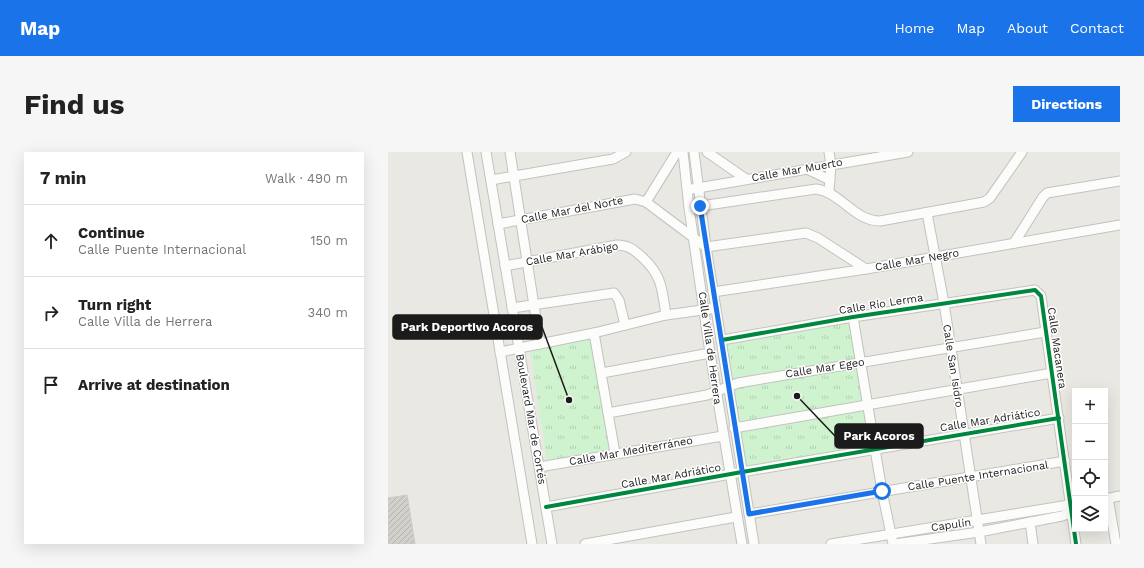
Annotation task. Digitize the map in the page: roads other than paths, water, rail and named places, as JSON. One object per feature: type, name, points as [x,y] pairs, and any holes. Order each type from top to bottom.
[{"type":"street","name":"Boulevard Mar de Cortés","points":[[467,152],[532,544]]},
{"type":"street","name":"Boulevard Mar de Cortés","points":[[486,152],[552,544]]},
{"type":"street","points":[[510,152],[540,344]]},
{"type":"street","points":[[491,180],[613,159],[626,152]]},
{"type":"street","points":[[646,202],[677,152]]},
{"type":"street","name":"Calle Villa de Herrera","points":[[683,152],[689,208],[710,353],[736,517],[742,544]]},
{"type":"street","name":"Calle Villa de Herrera","points":[[694,152],[706,247],[722,340],[734,428],[754,544]]},
{"type":"street","points":[[707,152],[746,179]]},
{"type":"street","points":[[829,152],[831,165],[829,191]]},
{"type":"street","name":"Calle Mar Muerto","points":[[687,190],[908,152]]},
{"type":"street","points":[[689,208],[816,189],[829,191],[859,214],[874,221],[927,213],[979,204],[987,200],[1023,152]]},
{"type":"street","points":[[807,169],[830,180]]},
{"type":"street","points":[[1014,243],[1047,193],[1120,180]]},
{"type":"street","name":"Calle Mar del Norte","points":[[498,224],[628,199],[635,199],[646,202],[706,247]]},
{"type":"street","name":"Calle San Isidro","points":[[927,213],[944,303],[956,390],[981,544]]},
{"type":"street","name":"Calle Mar Negro","points":[[713,292],[866,269],[1120,225]]},
{"type":"street","points":[[706,247],[806,233],[818,238],[866,269]]},
{"type":"street","name":"Calle Mar Arábigo","points":[[505,266],[618,245],[628,246],[652,266],[660,278],[666,315]]},
{"type":"street","name":"Calle Río Lerma","points":[[722,340],[853,317],[1030,289],[1038,292],[1041,296]]},
{"type":"street","points":[[512,308],[614,293],[619,300],[625,325]]},
{"type":"street","name":"Calle Macanera","points":[[1041,296],[1045,332],[1072,502]]},
{"type":"street","points":[[500,352],[594,333],[666,315],[716,308]]},
{"type":"street","points":[[853,317],[862,362],[874,449],[890,534],[894,544]]},
{"type":"street","name":"Calle Mar Egeo","points":[[608,413],[716,392],[728,385],[1045,332]]},
{"type":"street","points":[[594,333],[616,453]]},
{"type":"street","points":[[602,373],[710,353]]},
{"type":"street","points":[[734,428],[1052,373]]},
{"type":"street","name":"Calle Mar Adriático","points":[[546,507],[1059,418]]},
{"type":"street","name":"Calle Mar Mediterráneo","points":[[539,467],[723,436]]},
{"type":"street","name":"Calle Puente Internacional","points":[[749,514],[1065,461]]},
{"type":"street","points":[[1108,499],[1120,496]]},
{"type":"street","points":[[1108,504],[1116,544]]},
{"type":"street","name":"Capulín","points":[[831,544],[977,521],[1072,508]]},
{"type":"street","name":"Capulín","points":[[894,544],[937,541],[1030,522],[1072,508]]},
{"type":"street","points":[[585,544],[736,517]]},
{"type":"street","points":[[1030,522],[1033,544]]},
{"type":"street","name":"Calle Macanera","points":[[1075,532],[1076,544]]},
{"type":"place","name":"Park Acoros","points":[[797,396]]},
{"type":"place","name":"Park Deportivo Acoros","points":[[569,400]]}]
